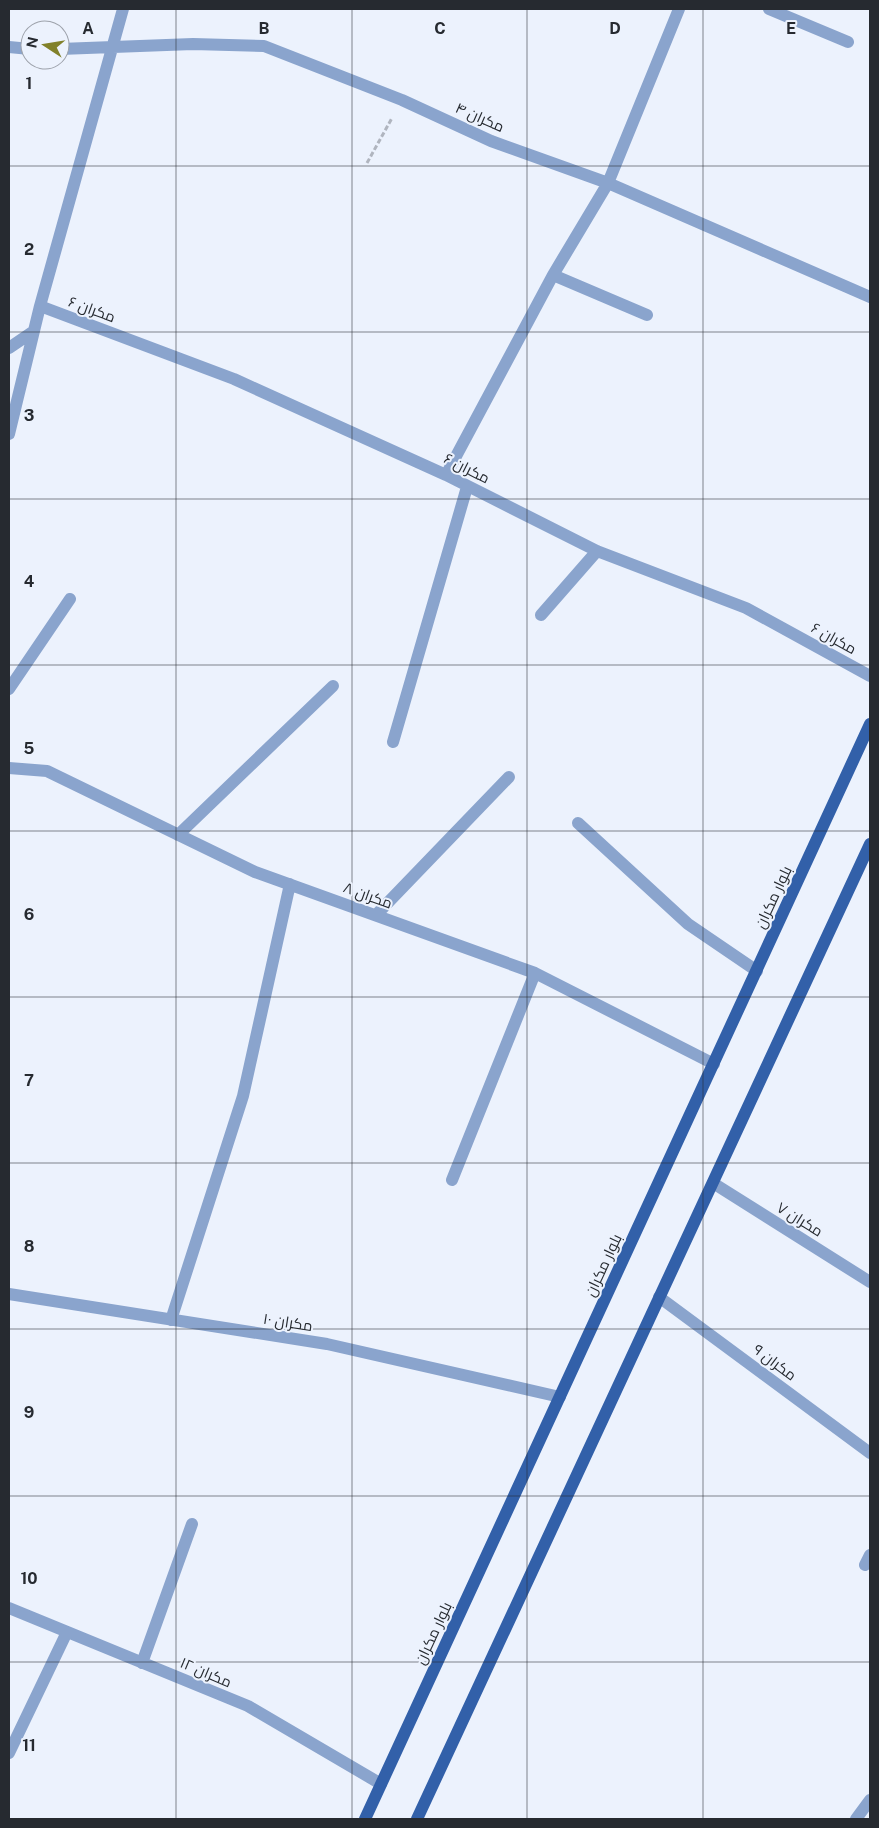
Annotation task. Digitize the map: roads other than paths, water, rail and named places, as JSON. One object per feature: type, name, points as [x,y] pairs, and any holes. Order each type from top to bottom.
[{"type":"main road","name":"بلوار مکران","points":[[365,1819],[870,724]]},
{"type":"main road","points":[[417,1819],[870,844]]},
{"type":"street","points":[[9,434],[40,306],[114,47],[123,9]]},
{"type":"street","points":[[446,475],[553,276],[608,182],[679,9]]},
{"type":"street","points":[[769,9],[848,42]]},
{"type":"street","name":"مکران ۴","points":[[70,49],[193,44],[264,46],[402,100],[491,141],[608,182],[870,297]]},
{"type":"street","points":[[553,276],[647,315]]},
{"type":"street","name":"مکران ۶","points":[[40,306],[234,379],[446,475],[597,551],[746,608],[870,676]]},
{"type":"street","points":[[9,348],[34,331]]},
{"type":"street","points":[[392,742],[467,487]]},
{"type":"street","points":[[541,615],[597,551]]},
{"type":"street","points":[[9,689],[70,599]]},
{"type":"street","points":[[178,835],[333,686]]},
{"type":"street","name":"مکران ۸","points":[[9,768],[47,771],[255,872],[535,973],[714,1064]]},
{"type":"street","points":[[376,916],[509,777]]},
{"type":"street","points":[[578,822],[688,924],[756,971]]},
{"type":"street","points":[[171,1320],[243,1096],[290,884]]},
{"type":"street","points":[[452,1180],[535,973]]},
{"type":"street","name":"مکران ۷","points":[[713,1183],[870,1282]]},
{"type":"street","name":"مکران ۱۰","points":[[9,1294],[327,1344],[560,1397]]},
{"type":"street","name":"مکران ۹","points":[[660,1297],[870,1453]]},
{"type":"street","points":[[142,1663],[192,1524]]},
{"type":"street","name":"مکران ۱۲","points":[[9,1608],[248,1706],[382,1784]]},
{"type":"street","points":[[9,1753],[67,1632]]},
{"type":"street","points":[[856,1819],[870,1800]]}]
